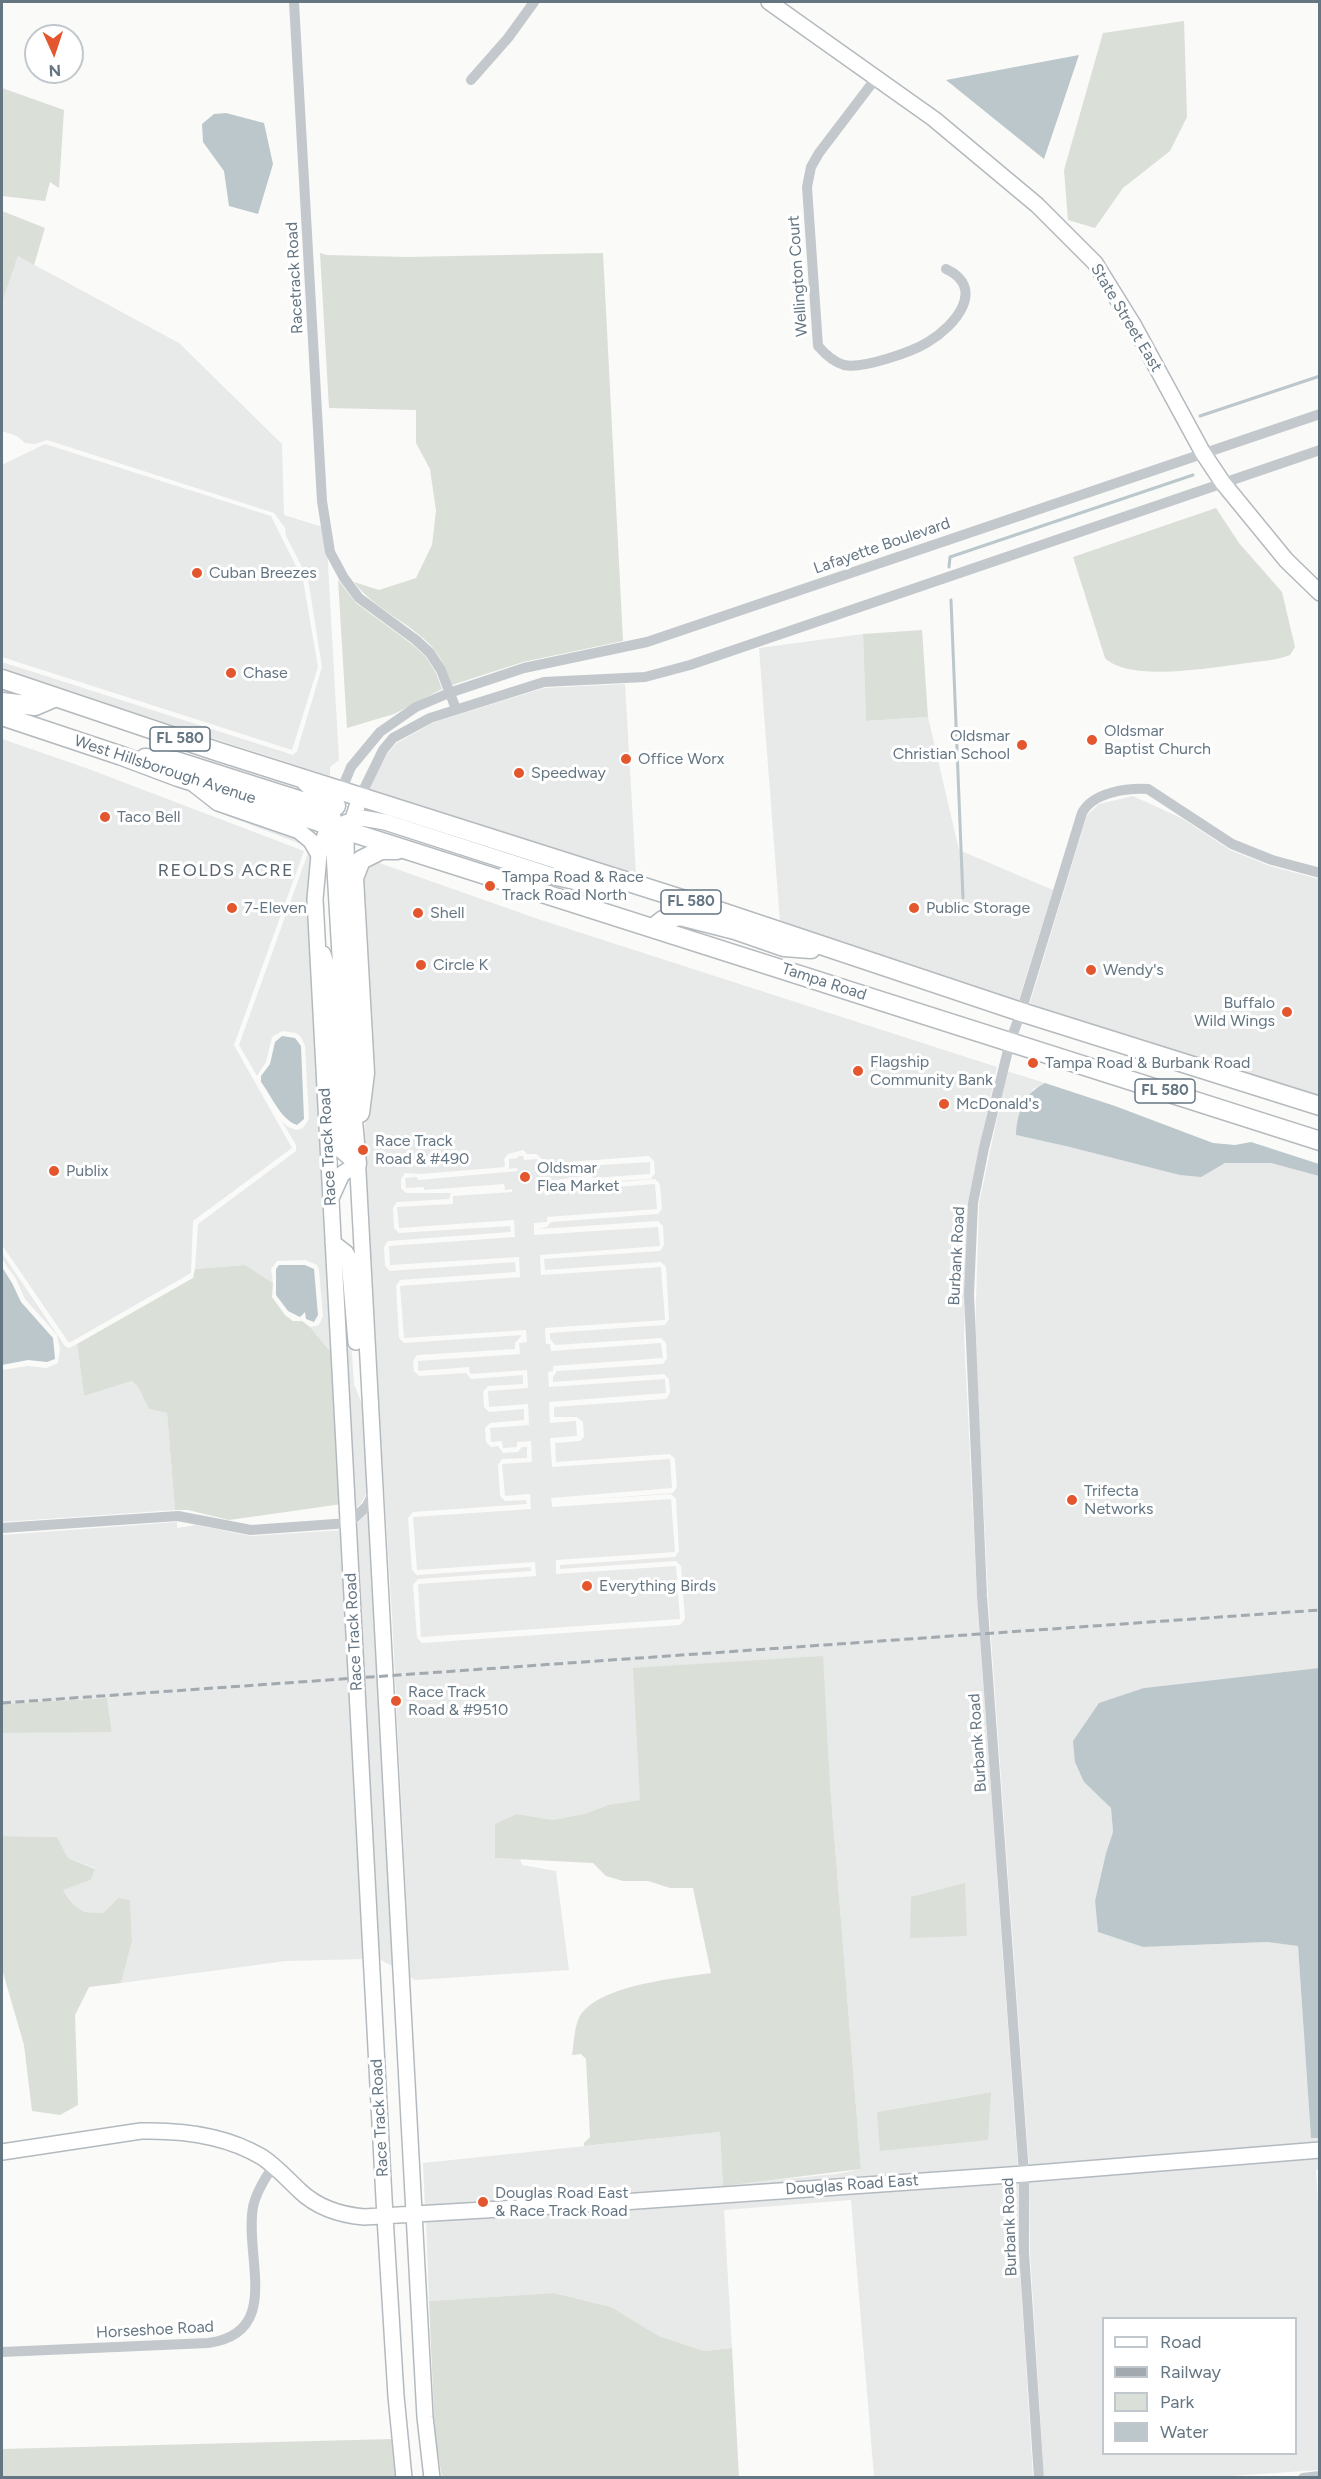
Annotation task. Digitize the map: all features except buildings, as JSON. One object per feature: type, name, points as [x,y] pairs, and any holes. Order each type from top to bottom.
[{"type":"main road","name":"State Street East","points":[[769,2],[786,7],[876,78],[934,119],[1037,205],[1095,263],[1134,326],[1203,453],[1223,483],[1286,560],[1320,593]]},
{"type":"main road","name":"West Hillsborough Avenue","points":[[2,679],[303,778],[337,818]]},
{"type":"main road","points":[[2,702],[35,706],[56,697]]},
{"type":"main road","name":"West Hillsborough Avenue","points":[[2,716],[187,780],[337,818]]},
{"type":"main road","points":[[122,756],[176,761],[308,803],[337,818],[362,818],[385,822],[585,884],[627,882]]},
{"type":"main road","points":[[187,780],[218,803],[299,831],[311,841],[319,855]]},
{"type":"main road","name":"West Hillsborough Avenue","points":[[337,818],[360,797]]},
{"type":"main road","name":"Tampa Road","points":[[360,797],[1320,1106]]},
{"type":"main road","points":[[337,818],[348,1067],[357,1164]]},
{"type":"main road","name":"Tampa Road","points":[[337,818],[412,851],[1320,1141]]},
{"type":"main road","name":"Race Track Road","points":[[337,818],[319,855],[315,899],[316,932],[385,2217],[396,2396],[404,2478]]},
{"type":"main road","name":"Race Track Road","points":[[337,818],[346,862],[360,1114],[357,1164],[371,1433],[425,2417],[432,2478]]},
{"type":"main road","points":[[360,1114],[365,1073],[354,878],[361,860],[381,850],[412,851]]},
{"type":"main road","points":[[653,928],[663,920],[680,916],[784,947],[839,951]]},
{"type":"main road","points":[[316,932],[330,976],[339,1141],[342,1151],[357,1164]]},
{"type":"main road","points":[[331,1199],[342,1174],[357,1164]]},
{"type":"main road","points":[[360,1213],[346,1236],[333,1243],[346,1252],[351,1268],[359,1383],[370,1409]]},
{"type":"main road","points":[[345,1453],[371,1433]]},
{"type":"main road","name":"Douglas Road East","points":[[2,2152],[118,2133],[162,2131],[199,2135],[256,2154],[274,2165],[300,2191],[323,2206],[350,2216],[385,2217],[1024,2174],[1320,2150]]},
{"type":"street","name":"Racetrack Road","points":[[294,2],[322,501],[330,552],[344,578],[359,598],[430,653],[441,670],[449,693]]},
{"type":"street","points":[[471,80],[508,38],[534,2]]},
{"type":"street","name":"Wellington Court","points":[[876,78],[811,167],[807,187],[818,346],[828,356],[843,364],[859,366],[928,342],[958,313],[967,296],[966,284],[955,273],[946,270]]},
{"type":"street","name":"Lafayette Boulevard","points":[[337,818],[351,767],[380,732],[416,707],[449,693],[524,668],[647,642],[1320,414]]},
{"type":"street","points":[[360,797],[374,764],[393,738],[412,726],[456,709],[543,682],[645,677],[690,665],[1320,450]]},
{"type":"street","points":[[449,693],[456,709]]},
{"type":"street","name":"Burbank Road","points":[[1039,2478],[1024,2252],[1024,2174],[983,1606],[969,1334],[973,1203],[997,1087],[1010,1042],[1082,813],[1091,801],[1103,795],[1148,789],[1232,844],[1272,860],[1320,873]]},
{"type":"street","points":[[2,1528],[178,1516],[251,1530],[349,1523],[367,1506],[375,1490]]},
{"type":"street","name":"Horseshoe Road","points":[[2,2352],[208,2343],[222,2341],[241,2332],[251,2316],[255,2295],[253,2206],[263,2182],[274,2165]]},
{"type":"street","points":[[1303,2478],[1320,2476]]},
{"type":"shaded area","points":[[18,256],[179,343],[282,444],[284,515],[326,528],[339,760],[330,767],[330,776],[2,670],[2,662],[293,755],[297,751],[322,667],[308,579],[286,536],[285,528],[274,513],[47,440],[35,444],[25,443],[17,436],[2,431],[2,303]]},
{"type":"shaded area","points":[[45,444],[271,516],[303,580],[318,667],[292,750],[2,657],[2,465]]},
{"type":"shaded area","points":[[863,634],[866,721],[928,717],[959,850],[1053,890],[1018,1003],[780,922],[759,648]]},
{"type":"shaded area","points":[[625,684],[636,874],[369,789],[387,754],[397,743],[432,723],[544,688]]},
{"type":"shaded area","points":[[2,739],[86,768],[304,851],[234,1045],[292,1148],[193,1221],[191,1273],[69,1343],[2,1245]]},
{"type":"shaded area","points":[[1133,796],[1183,819],[1230,850],[1270,866],[1319,879],[1319,1097],[1029,1006],[1087,815],[1099,804]]},
{"type":"shaded area","points":[[199,805],[296,837],[307,845],[312,855],[334,1356],[310,1327],[319,1325],[323,1316],[317,1265],[305,1260],[277,1261],[271,1269],[273,1283],[245,1265],[195,1269],[198,1224],[296,1151],[296,1145],[281,1120],[288,1127],[297,1130],[303,1128],[309,1119],[305,1046],[301,1037],[296,1033],[282,1031],[272,1037],[266,1062],[257,1076],[239,1045],[309,850],[306,846]]},
{"type":"shaded area","points":[[371,860],[538,919],[997,1067],[968,1202],[964,1334],[977,1596],[1018,2168],[425,2208],[423,2163],[720,2132],[723,2185],[836,2174],[861,2169],[822,1656],[640,1800],[608,1805],[584,1814],[553,1820],[517,1814],[495,1858],[520,1859],[522,1865],[556,1871],[569,1970],[415,1980],[410,1977],[392,1615],[363,1155],[365,1120],[359,879]],"holes":[[[523,1150],[527,1154],[536,1154],[541,1158],[541,1164],[649,1156],[654,1161],[655,1173],[651,1179],[544,1185],[547,1188],[655,1179],[660,1184],[662,1209],[658,1214],[551,1222],[547,1227],[539,1229],[658,1221],[663,1226],[664,1245],[660,1251],[544,1259],[545,1270],[661,1262],[666,1267],[669,1319],[665,1325],[550,1333],[550,1339],[555,1345],[661,1338],[666,1343],[667,1358],[663,1364],[557,1371],[553,1382],[664,1374],[669,1379],[670,1393],[666,1399],[554,1407],[554,1417],[577,1417],[583,1422],[584,1437],[580,1441],[555,1443],[556,1462],[670,1454],[675,1459],[677,1487],[673,1493],[581,1500],[671,1494],[676,1499],[679,1551],[675,1557],[560,1565],[560,1569],[676,1561],[681,1566],[685,1619],[680,1625],[422,1643],[417,1638],[413,1585],[418,1579],[531,1571],[531,1567],[417,1575],[412,1570],[408,1518],[413,1512],[527,1504],[526,1500],[505,1501],[500,1496],[498,1465],[502,1459],[527,1458],[527,1447],[522,1447],[518,1452],[503,1453],[498,1446],[491,1447],[486,1442],[485,1428],[490,1423],[524,1420],[524,1409],[489,1412],[484,1407],[483,1392],[488,1386],[523,1384],[523,1375],[471,1379],[466,1373],[419,1376],[414,1371],[413,1361],[417,1355],[515,1349],[515,1343],[522,1335],[404,1343],[399,1338],[396,1286],[400,1280],[516,1272],[515,1262],[390,1271],[385,1266],[384,1247],[388,1241],[511,1232],[510,1226],[399,1233],[394,1228],[393,1208],[397,1202],[449,1199],[451,1193],[406,1193],[401,1188],[401,1179],[405,1173],[421,1174],[505,1167],[504,1159],[508,1154]],[[990,2092],[987,2140],[877,2112]]]},
{"type":"shaded area","points":[[1007,1071],[1045,1083],[1033,1089],[1016,1135],[1070,1147],[1213,1169],[1225,1163],[1271,1163],[1319,1176],[1319,1668],[1144,1688],[1084,1782],[1111,1808],[1113,1832],[1095,1901],[1098,1932],[1143,1947],[1267,1942],[1298,1946],[1311,2138],[1319,2138],[1319,2144],[1029,2168],[988,1596],[975,1334],[979,1204]]},
{"type":"shaded area","points":[[518,1156],[523,1156],[524,1160],[537,1159],[538,1169],[650,1162],[650,1174],[593,1178],[592,1175],[548,1181],[548,1179],[540,1179],[540,1191],[545,1191],[545,1195],[549,1195],[549,1192],[655,1184],[657,1209],[547,1217],[547,1222],[534,1223],[534,1235],[658,1227],[660,1246],[540,1255],[541,1275],[661,1267],[665,1320],[545,1328],[546,1344],[550,1344],[551,1351],[661,1343],[663,1358],[553,1366],[553,1371],[548,1372],[549,1387],[665,1379],[666,1393],[549,1402],[550,1423],[576,1421],[577,1436],[550,1438],[552,1467],[670,1459],[672,1488],[551,1498],[552,1507],[671,1499],[675,1552],[556,1560],[556,1574],[676,1566],[680,1619],[421,1637],[418,1584],[536,1576],[535,1562],[417,1570],[413,1517],[531,1509],[530,1494],[505,1496],[502,1464],[532,1462],[531,1441],[517,1442],[517,1447],[503,1448],[502,1441],[491,1442],[490,1428],[529,1425],[528,1404],[489,1407],[488,1391],[528,1388],[527,1370],[470,1374],[469,1367],[418,1371],[418,1361],[520,1354],[519,1343],[527,1342],[526,1330],[404,1338],[400,1286],[520,1277],[519,1257],[390,1265],[389,1246],[515,1237],[514,1220],[399,1228],[397,1207],[453,1204],[453,1196],[512,1192],[512,1189],[505,1190],[504,1184],[424,1190],[424,1187],[406,1188],[405,1178],[417,1177],[418,1180],[518,1171],[517,1168],[509,1169],[509,1159],[518,1158]]},
{"type":"shaded area","points":[[2,1253],[65,1346],[69,1348],[77,1344],[84,1396],[132,1381],[138,1387],[149,1409],[167,1413],[175,1510],[2,1522],[2,1370],[28,1366],[47,1368],[58,1363],[60,1349],[57,1335],[25,1299],[16,1279],[2,1259]]},
{"type":"shaded area","points":[[339,1254],[346,1269],[354,1384],[365,1411],[369,1488],[362,1502],[353,1512]]},
{"type":"shaded area","points":[[370,1510],[396,1968],[377,1958],[354,1526]]},
{"type":"shaded area","points":[[177,1522],[177,1528],[196,1525],[251,1536],[343,1530],[366,1959],[286,1961],[121,1983],[132,1941],[130,1901],[118,1898],[103,1913],[78,1910],[63,1890],[91,1880],[95,1868],[68,1858],[57,1837],[2,1836],[2,1733],[112,1731],[107,1698],[2,1704],[2,1535]]},
{"type":"shaded area","points":[[1319,2156],[1319,2170],[1316,2170],[1320,2237],[1319,2470],[1203,2478],[1044,2477],[1030,2252],[1029,2180]]},
{"type":"shaded area","points":[[1019,2181],[1019,2252],[1033,2477],[874,2477],[851,2200],[724,2210],[732,2348],[704,2351],[659,2336],[611,2307],[554,2293],[429,2301],[426,2220]]},
{"type":"green space","points":[[1184,21],[1187,117],[1170,151],[1123,188],[1095,228],[1068,220],[1064,170],[1103,33]]},
{"type":"green space","points":[[2,88],[64,110],[59,188],[50,182],[45,201],[2,196]]},
{"type":"green space","points":[[2,211],[45,228],[34,265],[18,256],[2,303]]},
{"type":"green space","points":[[320,253],[407,257],[603,253],[623,641],[523,662],[452,685],[442,661],[433,648],[362,592],[354,582],[379,590],[416,578],[432,545],[436,511],[430,469],[416,443],[416,410],[329,408]]},
{"type":"green space","points":[[1216,508],[1239,543],[1282,592],[1295,647],[1290,655],[1266,661],[1170,672],[1132,670],[1116,665],[1105,658],[1073,557]]},
{"type":"green space","points":[[338,580],[356,603],[426,657],[442,689],[394,714],[347,728]]},
{"type":"green space","points":[[922,630],[928,717],[866,721],[863,634]]},
{"type":"green space","points":[[245,1265],[273,1283],[272,1297],[285,1315],[293,1321],[302,1321],[310,1327],[334,1356],[342,1504],[229,1520],[188,1510],[175,1510],[167,1413],[149,1409],[138,1387],[132,1381],[84,1396],[77,1344],[193,1278],[195,1269]]},
{"type":"green space","points":[[823,1656],[830,1784],[861,2169],[723,2186],[720,2132],[584,2146],[590,2137],[586,2059],[581,2054],[572,2055],[577,2022],[588,2007],[620,1991],[659,1981],[711,1973],[693,1888],[670,1888],[648,1881],[623,1881],[606,1876],[593,1863],[495,1858],[495,1824],[517,1814],[553,1820],[584,1814],[608,1805],[640,1800],[633,1668]]},
{"type":"green space","points":[[107,1698],[112,1732],[2,1733],[2,1704]]},
{"type":"green space","points":[[2,1836],[57,1837],[68,1858],[95,1869],[91,1880],[63,1890],[71,1902],[83,1911],[103,1913],[118,1898],[130,1900],[132,1941],[121,1983],[89,1987],[75,2015],[78,2105],[60,2115],[32,2111],[24,2045],[2,1969]]},
{"type":"green space","points":[[965,1883],[967,1936],[910,1938],[911,1897]]},
{"type":"green space","points":[[991,2092],[988,2140],[880,2151],[877,2112]]},
{"type":"green space","points":[[554,2293],[611,2307],[659,2336],[704,2351],[732,2348],[739,2477],[442,2477],[435,2438],[429,2301]]},
{"type":"green space","points":[[394,2439],[398,2477],[2,2477],[2,2449]]},
{"type":"water","points":[[1079,55],[1044,159],[946,80]]},
{"type":"water","points":[[226,113],[264,123],[273,164],[258,214],[229,206],[224,171],[203,142],[202,124],[214,114]]},
{"type":"water","points":[[282,1036],[295,1038],[301,1046],[304,1119],[297,1125],[281,1113],[261,1082],[261,1076],[270,1064],[275,1042]]},
{"type":"water","points":[[1045,1083],[1115,1106],[1213,1143],[1235,1145],[1251,1142],[1319,1164],[1319,1176],[1271,1163],[1225,1163],[1201,1177],[1180,1175],[1016,1135],[1023,1104],[1032,1092]]},
{"type":"water","points":[[279,1265],[305,1265],[314,1269],[318,1315],[314,1322],[306,1319],[305,1312],[300,1317],[288,1311],[276,1295],[276,1269]]},
{"type":"water","points":[[2,1267],[21,1302],[53,1338],[55,1359],[47,1362],[28,1360],[2,1365]]},
{"type":"water","points":[[1319,1668],[1320,2138],[1311,2138],[1298,1946],[1267,1942],[1143,1947],[1098,1932],[1095,1901],[1113,1832],[1111,1808],[1084,1782],[1075,1762],[1073,1741],[1099,1703],[1144,1688]]},
{"type":"waterway","points":[[1200,416],[1320,376]]},
{"type":"waterway","points":[[949,567],[950,557],[1193,475]]},
{"type":"waterway","points":[[951,600],[963,898]]},
{"type":"railway","points":[[2,1703],[1320,1610]]},
{"type":"place","name":"Cuban Breezes","points":[[197,573]]},
{"type":"place","name":"Chase","points":[[231,673]]},
{"type":"place","name":"Oldsmar Baptist Church","points":[[1092,740]]},
{"type":"place","name":"Oldsmar Christian School","points":[[1022,745]]},
{"type":"place","name":"Office Worx","points":[[626,759]]},
{"type":"place","name":"Speedway","points":[[519,773]]},
{"type":"place","name":"Taco Bell","points":[[105,817]]},
{"type":"place","name":"Tampa Road & Race Track Road North","points":[[490,886]]},
{"type":"place","name":"7-Eleven","points":[[232,908]]},
{"type":"place","name":"Public Storage","points":[[914,908]]},
{"type":"place","name":"Shell","points":[[418,913]]},
{"type":"place","name":"Circle K","points":[[421,965]]},
{"type":"place","name":"Wendy's","points":[[1091,970]]},
{"type":"place","name":"Buffalo Wild Wings","points":[[1287,1012]]},
{"type":"place","name":"Tampa Road & Burbank Road","points":[[1033,1063]]},
{"type":"place","name":"Flagship Community Bank","points":[[858,1071]]},
{"type":"place","name":"McDonald's","points":[[944,1104]]},
{"type":"place","name":"Race Track Road & #490","points":[[363,1150]]},
{"type":"place","name":"Publix","points":[[54,1171]]},
{"type":"place","name":"Oldsmar Flea Market","points":[[525,1177]]},
{"type":"place","name":"Trifecta Networks","points":[[1072,1500]]},
{"type":"place","name":"Everything Birds","points":[[587,1586]]},
{"type":"place","name":"Race Track Road & #9510","points":[[396,1701]]},
{"type":"place","name":"Douglas Road East & Race Track Road","points":[[483,2202]]},
{"type":"district","name":"REOLDS ACRE","points":[[226,871]]}]
